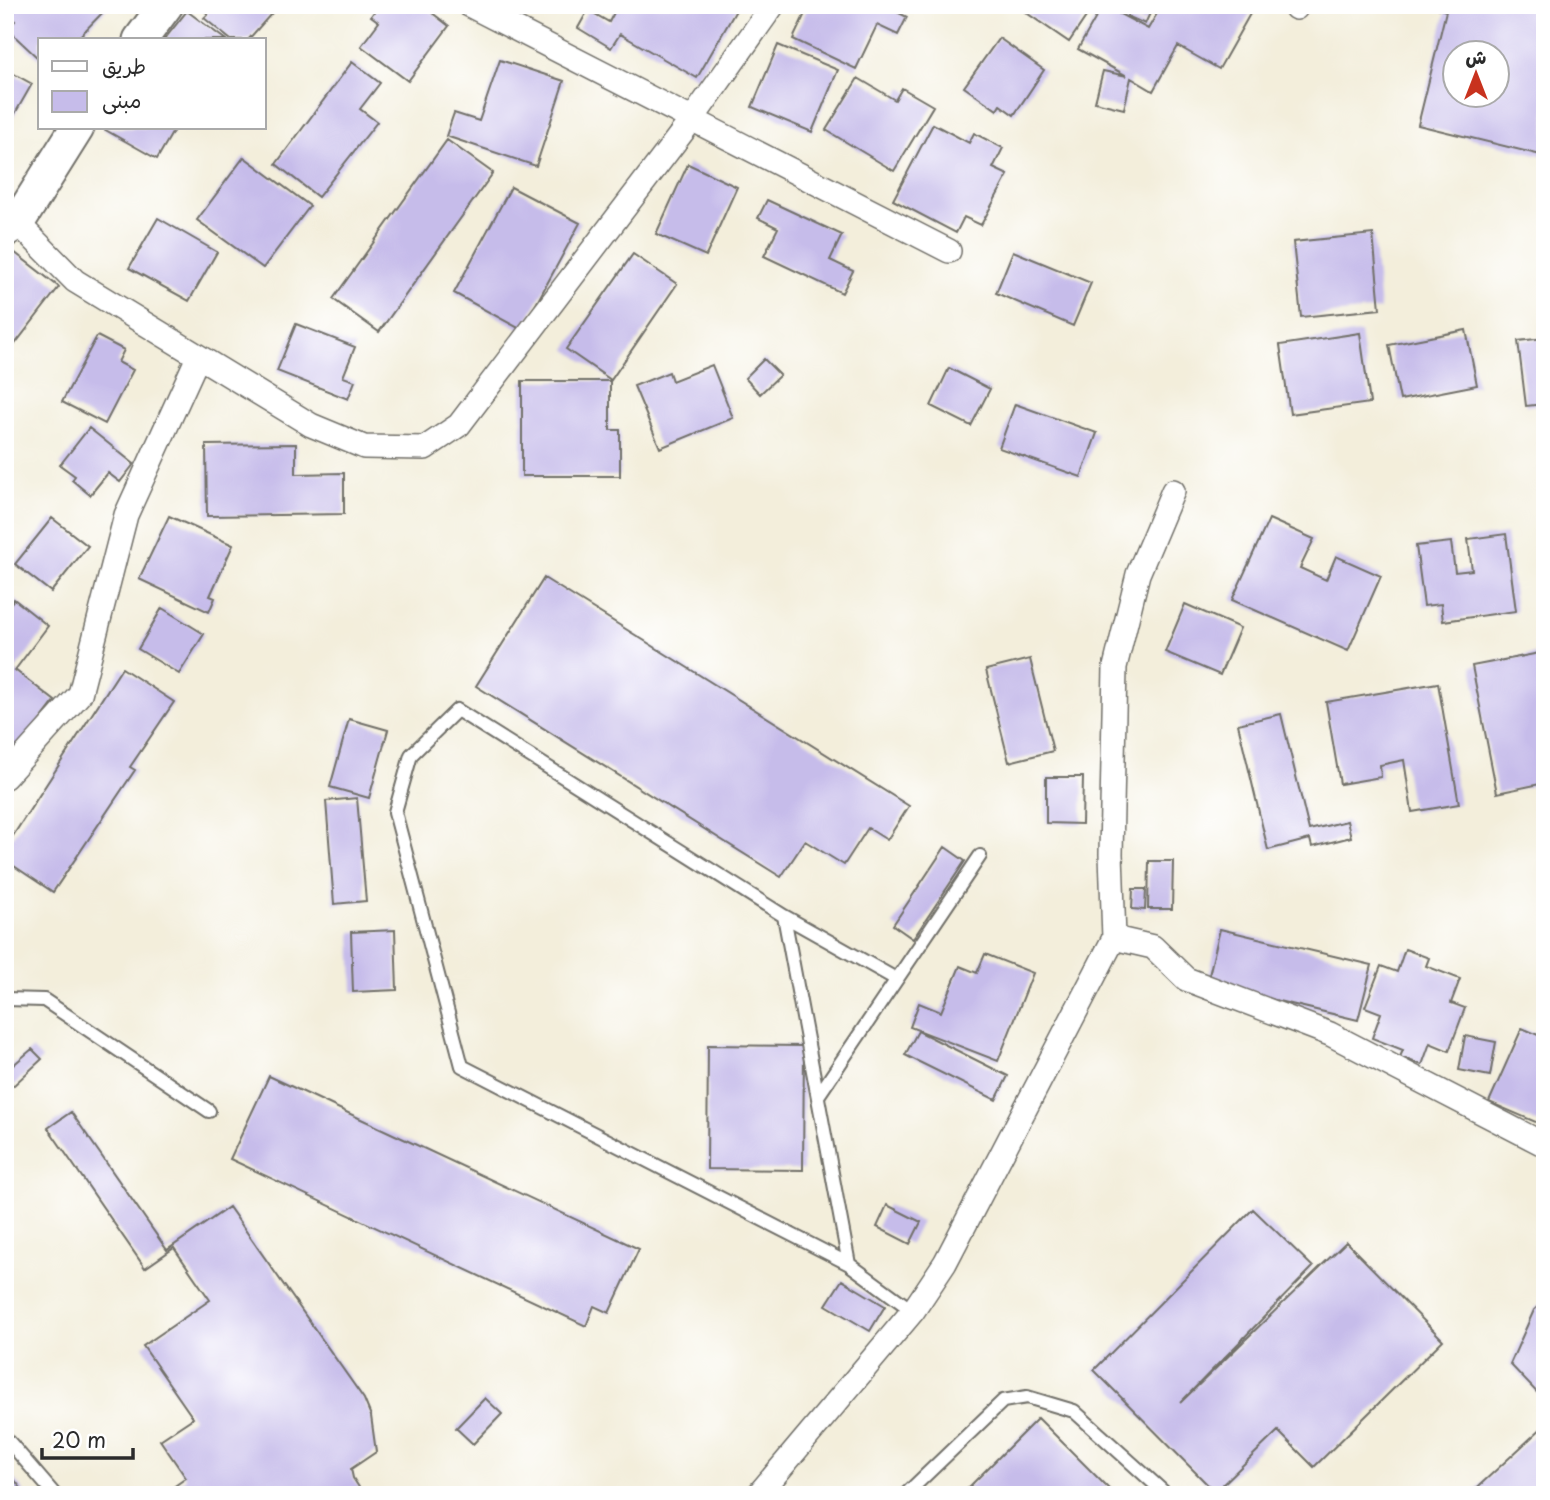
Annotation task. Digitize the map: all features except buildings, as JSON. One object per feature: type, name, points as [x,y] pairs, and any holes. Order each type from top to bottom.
[{"type":"street","points":[[141,38],[166,5]]},
{"type":"street","points":[[75,130],[10,221],[75,281],[311,425],[364,447],[425,449],[459,425],[693,118],[773,5]]},
{"type":"street","points":[[482,8],[949,251]]},
{"type":"street","points":[[5,777],[80,694],[126,515],[198,357]]},
{"type":"street","points":[[758,1495],[913,1311],[945,1263],[1114,938],[1111,854],[1115,667],[1138,574],[1173,491]]},
{"type":"street","points":[[1114,938],[1153,947],[1186,979],[1330,1034],[1545,1145]]},
{"type":"lane","points":[[896,979],[784,915],[457,710],[411,755],[395,812],[462,1066],[849,1264],[913,1311]]},
{"type":"lane","points":[[818,1096],[980,856]]},
{"type":"lane","points":[[784,915],[849,1264]]},
{"type":"lane","points":[[5,999],[44,1000],[209,1111]]},
{"type":"lane","points":[[905,1495],[1003,1401],[1027,1397],[1074,1411],[1167,1495]]},
{"type":"lane","points":[[5,1437],[55,1495]]}]
